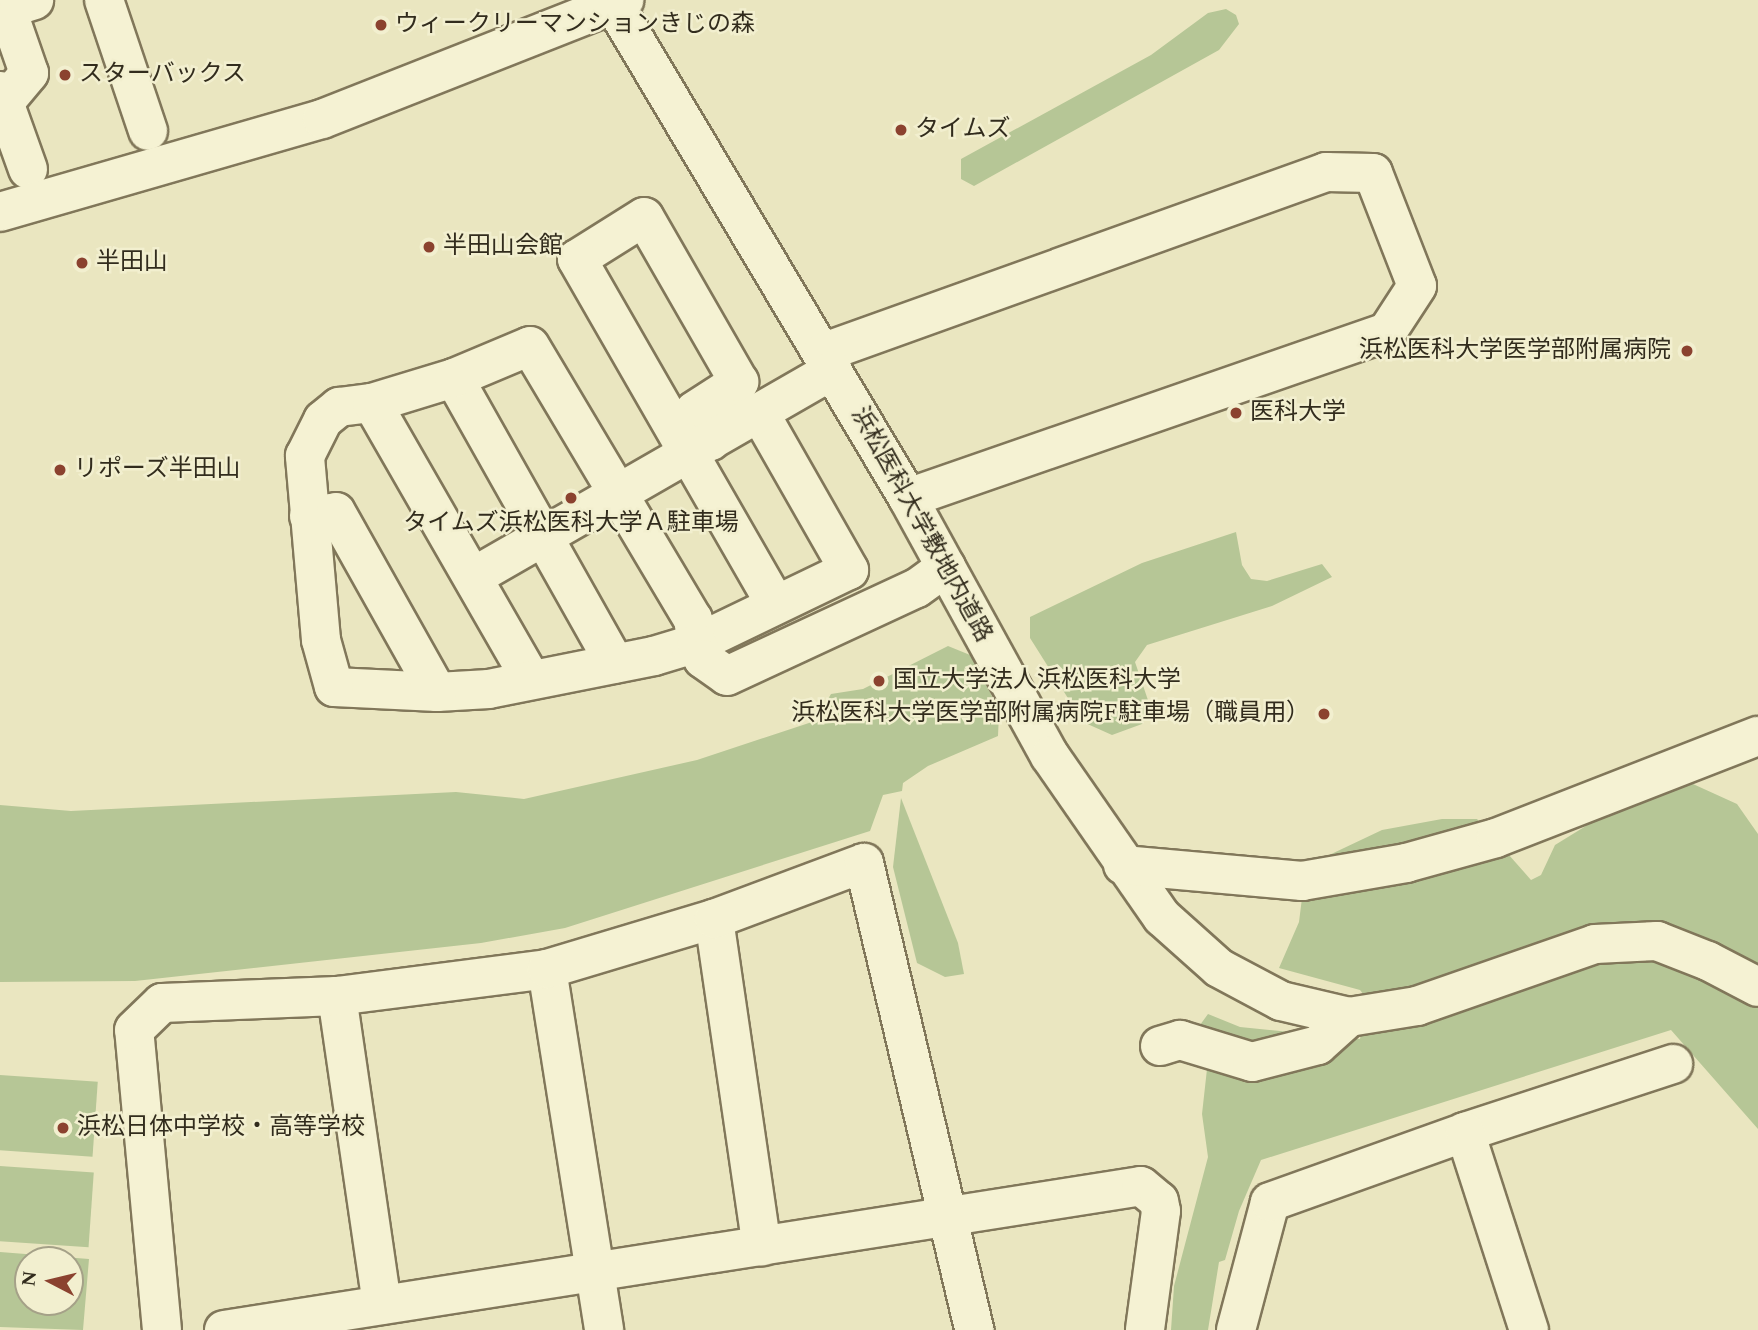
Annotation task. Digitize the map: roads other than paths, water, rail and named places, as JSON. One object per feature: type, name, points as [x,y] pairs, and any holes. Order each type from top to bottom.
[{"type":"street","points":[[28,169],[2,97],[29,73],[10,18],[19,5],[34,0]]},
{"type":"street","points":[[104,0],[160,127],[130,0]]},
{"type":"street","points":[[0,212],[323,119],[619,3]]},
{"type":"street","name":"浜松医科大学敷地内道路","points":[[619,3],[908,498],[1050,756],[1123,865],[1162,917],[1219,968],[1281,1000],[1349,1017],[1417,1006],[1595,944],[1657,941],[1708,961],[1758,987]]},
{"type":"street","points":[[473,578],[759,412],[827,361],[1326,172],[1373,173],[1417,286],[1387,332],[908,498]]},
{"type":"street","points":[[699,448],[694,411],[739,382],[644,217],[577,259],[699,448],[775,603]]},
{"type":"street","points":[[759,412],[849,570],[775,603],[697,643],[615,664],[489,689],[437,692],[334,687],[321,640],[305,456],[323,420],[339,407],[372,403],[454,378],[530,346],[693,619],[697,643],[703,659],[727,676],[917,588],[946,567]]},
{"type":"street","points":[[454,378],[546,536],[615,664]]},
{"type":"street","points":[[372,403],[531,679]]},
{"type":"street","points":[[309,516],[337,512],[437,692]]},
{"type":"street","points":[[1123,865],[1302,881],[1406,863],[1496,838],[1758,736]]},
{"type":"street","points":[[162,1330],[134,1030],[162,1003],[337,996],[547,969],[714,919],[864,863],[974,1330]]},
{"type":"street","points":[[714,919],[762,1247]]},
{"type":"street","points":[[547,969],[604,1330]]},
{"type":"street","points":[[337,996],[382,1305]]},
{"type":"street","points":[[1160,1046],[1180,1040],[1252,1062],[1318,1045],[1349,1017]]},
{"type":"street","points":[[1236,1330],[1270,1202],[1465,1132],[1673,1064]]},
{"type":"street","points":[[1465,1132],[1529,1330]]},
{"type":"street","points":[[224,1330],[1141,1186],[1159,1200],[1161,1211],[1145,1330]]},
{"type":"place","name":"ウィークリーマンションきじの森","points":[[381,25]]},
{"type":"place","name":"スターバックス","points":[[65,75]]},
{"type":"place","name":"タイムズ","points":[[901,130]]},
{"type":"place","name":"半田山会館","points":[[429,247]]},
{"type":"place","name":"半田山","points":[[82,263]]},
{"type":"place","name":"浜松医科大学医学部附属病院","points":[[1687,351]]},
{"type":"place","name":"医科大学","points":[[1236,413]]},
{"type":"place","name":"リポーズ半田山","points":[[60,470]]},
{"type":"place","name":"タイムズ浜松医科大学Ａ駐車場","points":[[571,498]]},
{"type":"place","name":"国立大学法人浜松医科大学","points":[[879,681]]},
{"type":"place","name":"浜松医科大学医学部附属病院F駐車場（職員用）","points":[[1324,714]]},
{"type":"place","name":"浜松日体中学校・高等学校","points":[[63,1128]]}]
